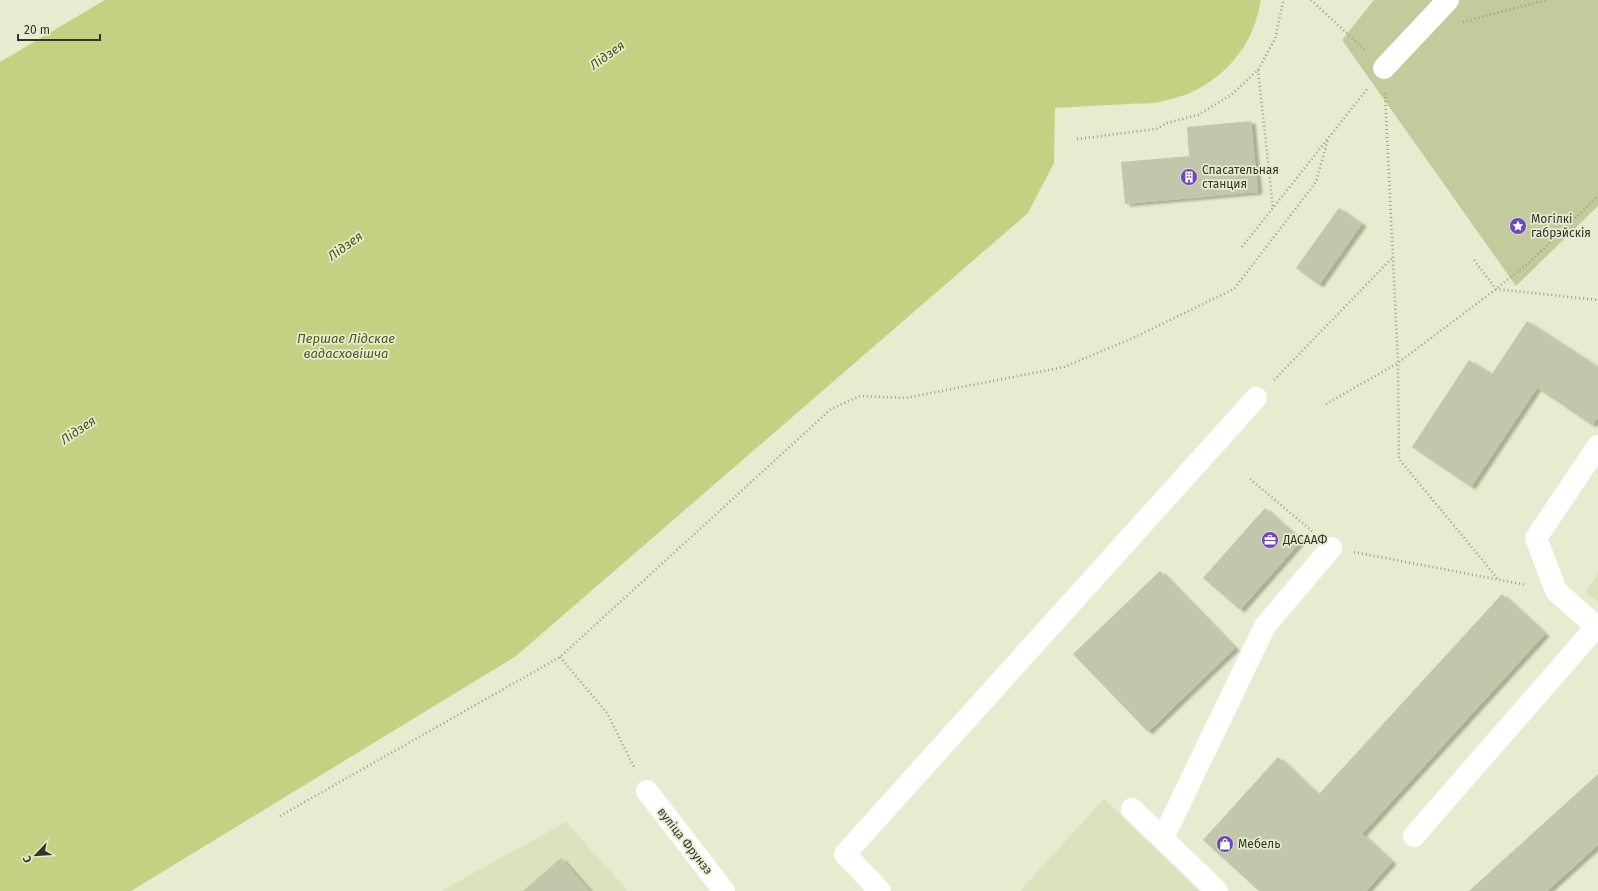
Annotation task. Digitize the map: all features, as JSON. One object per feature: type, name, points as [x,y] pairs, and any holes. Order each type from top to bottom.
[{"type":"street","points":[[1384,68],[1448,0]]},
{"type":"street","points":[[880,891],[845,854],[1256,398]]},
{"type":"street","points":[[1414,836],[1597,628],[1556,591],[1536,538],[1598,446]]},
{"type":"street","points":[[1163,838],[1265,626],[1331,548]]},
{"type":"street","name":"вуліца Фрунзэ","points":[[647,791],[724,891]]},
{"type":"street","points":[[1132,809],[1217,891]]},
{"type":"path","points":[[1311,0],[1384,68],[1398,363],[1399,459],[1498,579]]},
{"type":"path","points":[[1462,22],[1546,0]]},
{"type":"path","points":[[1077,139],[1156,129],[1167,123],[1198,115],[1231,95],[1258,70],[1275,39],[1283,1]]},
{"type":"path","points":[[1242,247],[1384,68]]},
{"type":"path","points":[[1258,70],[1273,208]]},
{"type":"path","points":[[280,816],[560,657],[831,409],[860,396],[906,398],[1064,367],[1133,338],[1234,290],[1316,182],[1328,139]]},
{"type":"path","points":[[1326,404],[1398,363],[1496,289],[1531,261],[1598,196]]},
{"type":"path","points":[[1256,398],[1393,257]]},
{"type":"path","points":[[1474,260],[1496,289],[1598,300]]},
{"type":"path","points":[[1250,479],[1331,548],[1556,591]]},
{"type":"path","points":[[560,657],[607,713],[647,791]]},
{"type":"shaded area","points":[[1374,0],[1598,0],[1598,206],[1516,286],[1342,40]]},
{"type":"shaded area","points":[[1598,573],[1598,602],[1585,592]]},
{"type":"shaded area","points":[[1104,799],[1190,883],[1199,891],[1020,891]]},
{"type":"shaded area","points":[[566,822],[628,891],[441,891]]},
{"type":"water","name":"Першае Лідскае вадасховішча","points":[[105,0],[1261,0],[1257,19],[1240,53],[1228,67],[1197,89],[1180,97],[1157,103],[1055,108],[1054,163],[1028,213],[516,656],[131,891],[0,891],[0,62]]},
{"type":"pier","points":[[1261,0],[1263,1],[1260,16],[1253,35],[1243,54],[1226,73],[1194,95],[1161,104],[1160,102],[1193,93],[1225,72],[1241,53],[1251,34],[1258,15]]},
{"type":"building","name":"Спасательная станция","points":[[1251,121],[1258,192],[1125,204],[1121,162],[1189,156],[1187,127]]},
{"type":"building","points":[[1339,208],[1362,224],[1319,285],[1296,268]]},
{"type":"building","points":[[1527,321],[1598,367],[1598,417],[1592,425],[1537,388],[1471,487],[1412,447],[1469,360],[1492,374]]},
{"type":"building","points":[[1265,508],[1301,541],[1240,610],[1203,578]]},
{"type":"building","points":[[1160,571],[1235,648],[1148,732],[1073,654]]},
{"type":"building","points":[[1502,594],[1545,634],[1362,834],[1392,862],[1366,891],[1259,891],[1203,840],[1278,757],[1318,795]]},
{"type":"building","points":[[1598,774],[1598,845],[1547,891],[1469,891]]},
{"type":"building","points":[[561,858],[590,891],[523,891]]},
{"type":"place","name":"Спасательная станция","points":[[1189,177]]},
{"type":"place","name":"Могілкі габрэйскія","points":[[1518,226]]},
{"type":"place","name":"ДАСААФ","points":[[1270,540]]},
{"type":"place","name":"Мебель","points":[[1225,844]]},
{"type":"water label","name":"Лідзея","points":[[607,55]]},
{"type":"water label","name":"Лідзея","points":[[345,246]]},
{"type":"water label","name":"Лідзея","points":[[78,430]]}]
